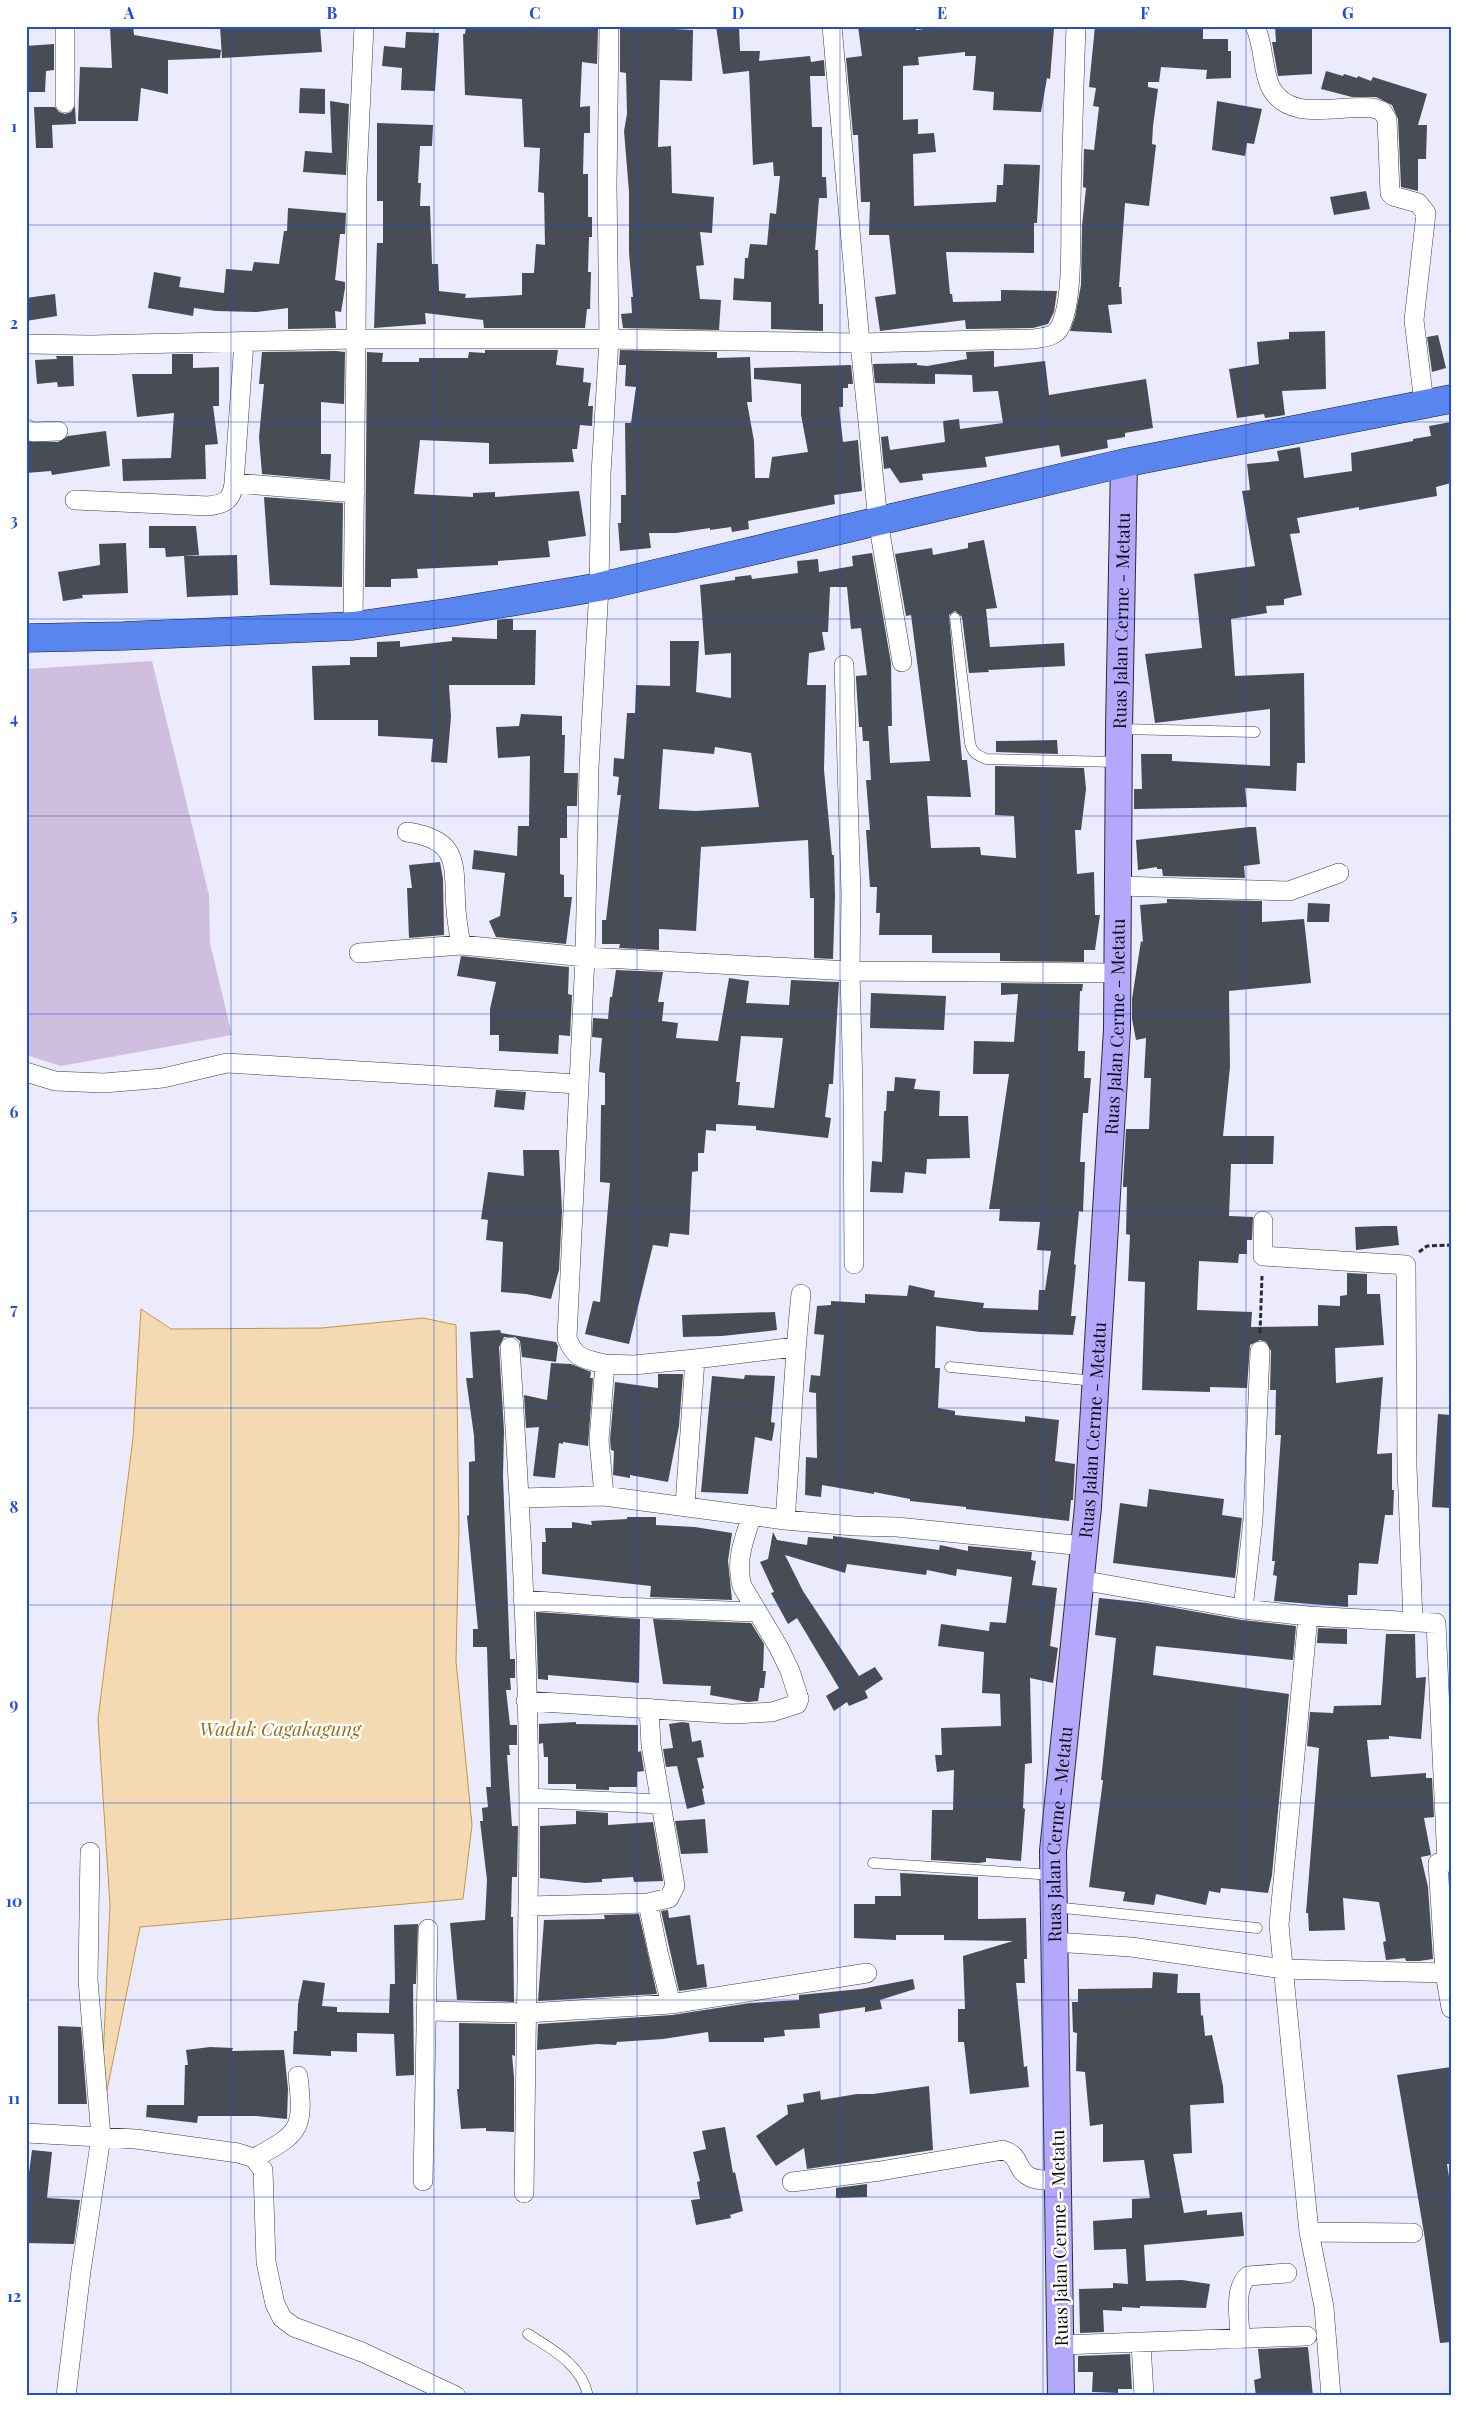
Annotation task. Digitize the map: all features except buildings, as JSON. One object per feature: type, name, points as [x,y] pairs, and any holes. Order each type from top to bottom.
[{"type":"highway","points":[[26,638],[123,636],[353,626],[452,612],[599,587],[1124,463],[1451,399]]},
{"type":"main road","name":"Ruas Jalan Cerme - Metatu","points":[[1061,2396],[1053,1851],[1084,1546],[1117,1029],[1120,886],[1119,729],[1124,463]]},
{"type":"street","points":[[65,26],[65,103]]},
{"type":"street","points":[[353,626],[357,178],[364,26]]},
{"type":"street","points":[[609,26],[607,187],[609,339],[601,474],[599,587],[589,766],[585,957],[567,1338],[572,1352],[584,1359],[604,1364],[634,1365],[795,1347]]},
{"type":"street","points":[[832,26],[878,521],[902,662]]},
{"type":"street","points":[[26,344],[244,342],[356,338],[609,339],[860,343],[1034,339],[1048,337],[1056,332],[1060,326],[1067,300],[1070,261],[1076,26]]},
{"type":"street","points":[[1255,26],[1270,86],[1281,102],[1298,109],[1372,108],[1382,112],[1387,119],[1390,193],[1393,196],[1418,204],[1426,212],[1414,320],[1424,403]]},
{"type":"street","points":[[75,500],[208,506],[221,504],[228,500],[233,493],[244,342]]},
{"type":"street","points":[[26,429],[33,432],[58,431]]},
{"type":"street","points":[[234,483],[355,493]]},
{"type":"street","points":[[844,665],[851,894],[850,971],[854,1264]]},
{"type":"street","points":[[406,832],[428,835],[441,843],[449,853],[454,867],[456,912],[461,945]]},
{"type":"street","points":[[1120,886],[1289,891],[1339,873]]},
{"type":"street","points":[[359,953],[461,945],[585,957],[850,971],[1118,973]]},
{"type":"street","points":[[26,1072],[55,1081],[104,1083],[164,1078],[227,1063],[578,1084]]},
{"type":"street","points":[[1263,1220],[1262,1256],[1406,1264],[1406,1467],[1413,1622]]},
{"type":"street","points":[[785,1520],[793,1419],[795,1347],[801,1294]]},
{"type":"street","points":[[510,1346],[519,1498],[530,1798],[524,2193]]},
{"type":"street","points":[[1243,1609],[1253,1520],[1260,1351]]},
{"type":"street","points":[[685,1505],[695,1359]]},
{"type":"street","points":[[604,1364],[599,1440],[604,1496]]},
{"type":"street","points":[[519,1498],[604,1496],[685,1505],[785,1520],[854,1526],[898,1527],[1084,1546]]},
{"type":"street","points":[[526,1700],[732,1714],[772,1712],[797,1704],[799,1698],[790,1671],[779,1648],[742,1586],[738,1566],[752,1515]]},
{"type":"street","points":[[1081,1580],[1243,1609],[1308,1616],[1443,1623],[1449,1862],[1438,1863],[1445,1973],[1451,2008]]},
{"type":"street","points":[[523,1600],[618,1607],[756,1612]]},
{"type":"street","points":[[1308,1616],[1279,1925],[1309,2232],[1324,2307],[1331,2396]]},
{"type":"street","points":[[528,1906],[648,1903],[669,1898],[676,1886],[651,1745],[649,1708]]},
{"type":"street","points":[[530,1798],[661,1804]]},
{"type":"street","points":[[66,2396],[81,2272],[101,2137],[88,1980],[90,1852]]},
{"type":"street","points":[[648,1903],[671,2004]]},
{"type":"street","points":[[424,2181],[428,1929]]},
{"type":"street","points":[[1054,1942],[1131,1947],[1283,1969],[1445,1973]]},
{"type":"street","points":[[427,2011],[527,2013],[671,2004],[867,1973]]},
{"type":"street","points":[[254,2158],[288,2137],[300,2122],[301,2106],[298,2076]]},
{"type":"street","points":[[26,2132],[101,2137],[238,2153],[254,2158],[263,2170],[266,2262],[275,2304],[282,2318],[294,2327],[362,2352],[453,2395]]},
{"type":"street","points":[[792,2182],[880,2171],[1003,2150],[1017,2158],[1027,2176],[1035,2179],[1057,2181]]},
{"type":"street","points":[[1309,2232],[1413,2233]]},
{"type":"street","points":[[1240,2339],[1239,2294],[1243,2280],[1248,2276],[1287,2273]]},
{"type":"street","points":[[1061,2345],[1307,2336]]},
{"type":"street","points":[[1141,2343],[1144,2396]]},
{"type":"lane","points":[[956,618],[971,750],[976,755],[986,759],[1120,762]]},
{"type":"lane","points":[[1119,729],[1255,732]]},
{"type":"lane","points":[[950,1367],[1096,1381]]},
{"type":"lane","points":[[873,1863],[1053,1875]]},
{"type":"lane","points":[[1053,1906],[1257,1928]]},
{"type":"lane","points":[[528,2334],[576,2368],[588,2396]]},
{"type":"path","points":[[1427,1246],[1451,1245]]},
{"type":"path","points":[[1260,1351],[1262,1256]]},
{"type":"shaded area","points":[[152,661],[209,895],[210,943],[232,1035],[61,1066],[26,1055],[26,669]]},
{"type":"water","name":"Waduk Cagakagung","points":[[141,1309],[171,1329],[322,1328],[423,1318],[456,1325],[459,1530],[456,1661],[472,1825],[463,1899],[140,1927],[100,2125],[110,1905],[98,1719],[133,1438]]}]
